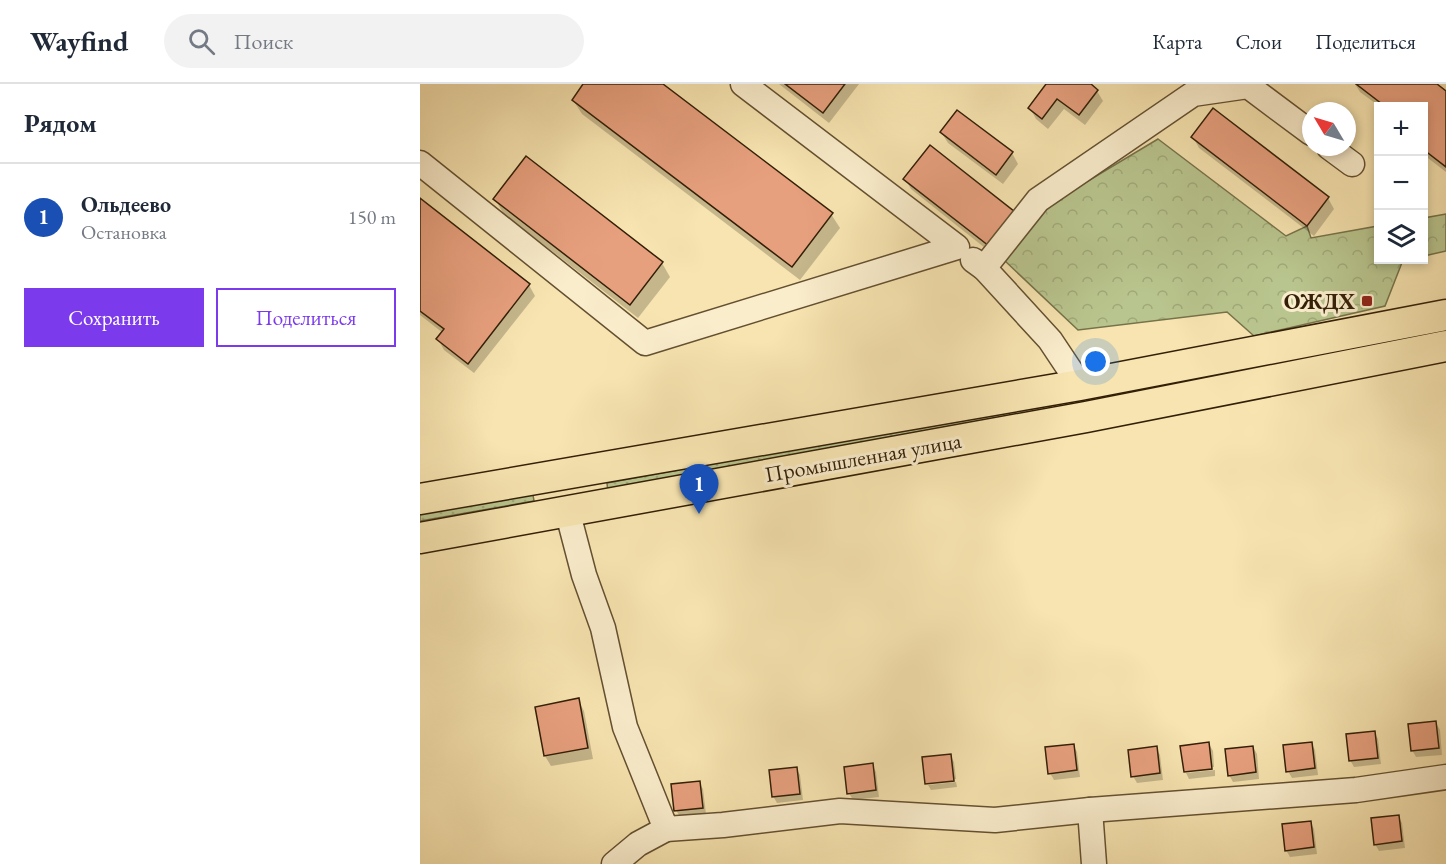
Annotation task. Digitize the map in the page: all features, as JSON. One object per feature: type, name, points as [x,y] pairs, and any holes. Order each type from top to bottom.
[{"type":"main road","name":"Промышленная улица","points":[[420,499],[1080,385],[1446,315]]},
{"type":"main road","name":"Промышленная улица","points":[[420,538],[1086,417],[1446,346]]},
{"type":"main road","points":[[1080,385],[1086,417]]},
{"type":"main road","points":[[562,475],[567,510]]},
{"type":"street","points":[[743,84],[984,268],[1050,340],[1080,385]]},
{"type":"street","points":[[984,268],[1038,200],[1193,94],[1248,86],[1302,126]]},
{"type":"street","points":[[1341,156],[1352,164]]},
{"type":"street","points":[[420,163],[645,343],[957,248]]},
{"type":"street","points":[[567,510],[584,575],[603,627],[625,727],[666,829]]},
{"type":"street","points":[[614,864],[638,844],[666,829],[723,825],[840,811],[995,820],[1090,810],[1356,790],[1446,777]]},
{"type":"street","points":[[1090,810],[1094,864]]},
{"type":"green space","points":[[1158,139],[1286,236],[1307,226],[1311,238],[1374,227],[1374,264],[1401,264],[1385,306],[1254,336],[1227,312],[1078,330],[1004,260],[1041,209]]},
{"type":"green space","points":[[1446,214],[1446,251],[1428,255],[1428,217]]},
{"type":"green space","points":[[1446,330],[1446,338],[1129,397],[1127,389]]},
{"type":"green space","points":[[1050,401],[1052,412],[608,493],[607,483]]},
{"type":"green space","points":[[532,489],[534,501],[420,521],[420,510]]},
{"type":"building","points":[[583,84],[663,84],[833,213],[792,267],[572,100]]},
{"type":"building","points":[[785,84],[845,84],[823,113]]},
{"type":"building","points":[[1046,84],[1091,84],[1098,90],[1079,115],[1057,99],[1042,119],[1028,108]]},
{"type":"building","points":[[1356,84],[1437,84],[1446,91],[1446,167],[1428,153],[1428,102],[1379,102]]},
{"type":"building","points":[[1213,108],[1329,197],[1307,226],[1191,137]]},
{"type":"building","points":[[957,110],[1013,152],[996,175],[940,132]]},
{"type":"building","points":[[930,145],[1015,212],[989,246],[903,179]]},
{"type":"building","points":[[526,156],[663,262],[630,305],[493,199]]},
{"type":"building","points":[[420,198],[530,284],[468,364],[436,339],[444,329],[420,311]]},
{"type":"building","points":[[579,698],[588,748],[544,756],[535,707]]},
{"type":"building","points":[[1436,721],[1439,748],[1411,751],[1408,724]]},
{"type":"building","points":[[1375,731],[1378,758],[1349,761],[1346,734]]},
{"type":"building","points":[[1209,742],[1212,769],[1184,772],[1180,746]]},
{"type":"building","points":[[1312,742],[1315,768],[1286,772],[1283,745]]},
{"type":"building","points":[[1074,744],[1077,770],[1048,774],[1045,747]]},
{"type":"building","points":[[1157,746],[1160,773],[1131,777],[1128,750]]},
{"type":"building","points":[[1253,746],[1256,772],[1228,776],[1225,749]]},
{"type":"building","points":[[951,754],[954,781],[925,784],[922,757]]},
{"type":"building","points":[[873,763],[876,790],[847,794],[844,767]]},
{"type":"building","points":[[797,767],[800,794],[772,797],[769,770]]},
{"type":"building","points":[[700,781],[703,808],[674,811],[671,784]]},
{"type":"building","points":[[1399,815],[1402,841],[1374,845],[1371,818]]},
{"type":"building","points":[[1311,821],[1314,847],[1285,851],[1282,824]]},
{"type":"place","name":"ОЖДХ","points":[[1367,301]]},
{"type":"place","name":"Ольдеево","points":[[699,514]]}]
